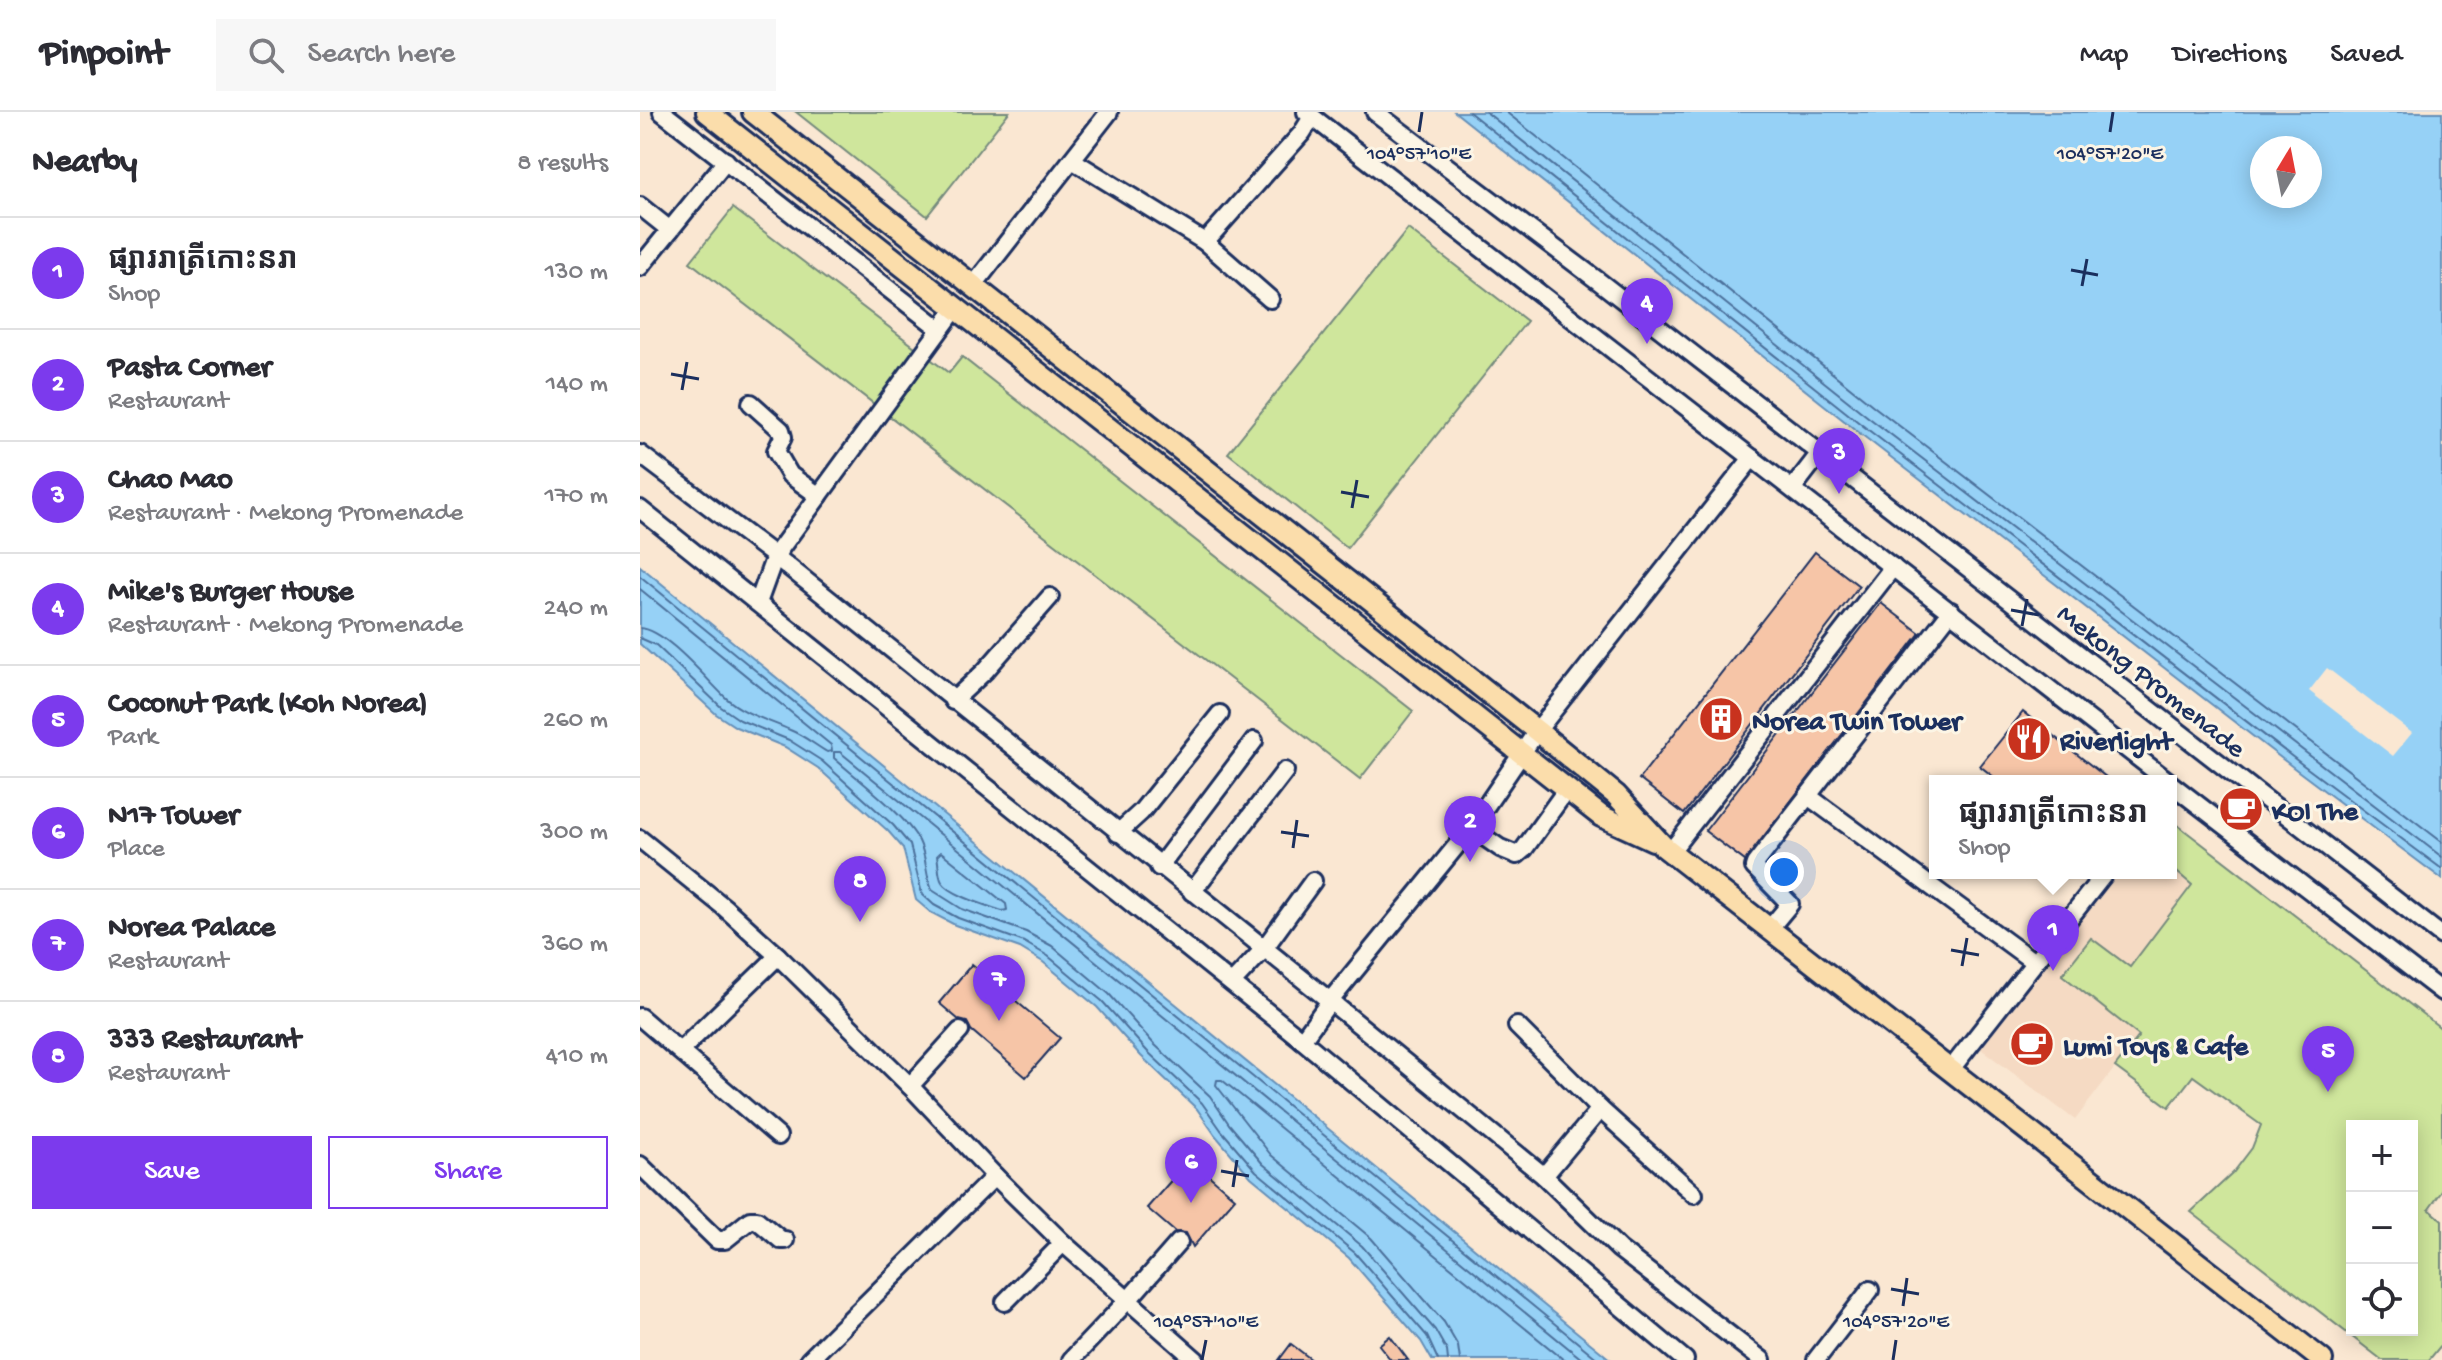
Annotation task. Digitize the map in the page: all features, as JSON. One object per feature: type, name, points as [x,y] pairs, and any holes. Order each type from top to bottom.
[{"type":"main road","points":[[707,112],[1601,816],[1667,848]]},
{"type":"main road","points":[[753,112],[1537,731],[1616,795],[1667,848],[2322,1360]]},
{"type":"street","points":[[662,112],[940,329]]},
{"type":"street","points":[[973,286],[1109,112]]},
{"type":"street","name":"Mekong Promenade","points":[[1375,112],[1601,283],[2442,936]]},
{"type":"street","points":[[1205,242],[1302,133],[1309,114],[1951,611],[2157,775]]},
{"type":"street","points":[[1072,160],[1205,242],[1270,299]]},
{"type":"street","points":[[640,267],[726,161]]},
{"type":"street","points":[[640,206],[670,230]]},
{"type":"street","points":[[758,603],[775,556],[956,308]]},
{"type":"street","points":[[751,403],[781,430],[783,437],[776,451],[790,475],[819,496]]},
{"type":"street","points":[[1793,488],[1820,453]]},
{"type":"street","points":[[640,454],[775,556],[1159,867],[1330,1001],[1544,1176],[1619,1249],[1762,1360]]},
{"type":"street","points":[[1302,1040],[1330,1001],[1471,828],[1537,731],[1752,458]]},
{"type":"street","points":[[640,509],[1302,1040],[1685,1360]]},
{"type":"street","points":[[1667,848],[1893,567]]},
{"type":"street","points":[[953,701],[985,671],[1050,597]]},
{"type":"street","points":[[1770,928],[1790,904],[1754,867],[1755,864],[1951,611]]},
{"type":"street","points":[[1118,833],[1141,812],[1220,714]]},
{"type":"street","points":[[1159,867],[1254,741]]},
{"type":"street","points":[[1192,892],[1285,771]]},
{"type":"street","points":[[1471,828],[1500,848],[1517,855],[1567,789]]},
{"type":"street","points":[[2177,791],[2442,992]]},
{"type":"street","points":[[1808,796],[2034,962]]},
{"type":"street","points":[[640,839],[724,907],[778,956],[1063,1243],[1196,1360]]},
{"type":"street","points":[[1951,1069],[2100,879]]},
{"type":"street","points":[[1232,983],[1263,950],[1313,881]]},
{"type":"street","points":[[680,1051],[778,956]]},
{"type":"street","points":[[640,1017],[778,1136]]},
{"type":"street","points":[[1517,1026],[1600,1109],[1694,1194]]},
{"type":"street","points":[[910,1086],[960,1031]]},
{"type":"street","points":[[1544,1176],[1600,1109]]},
{"type":"street","points":[[640,1165],[717,1240],[725,1240],[750,1220],[757,1220],[785,1240]]},
{"type":"street","points":[[809,1360],[995,1176]]},
{"type":"street","points":[[1071,1360],[1179,1242]]},
{"type":"street","points":[[1005,1302],[1063,1243]]},
{"type":"street","points":[[1816,1360],[1870,1290]]},
{"type":"shaded area","points":[[2177,872],[2193,884],[2130,968],[2062,975],[2139,1036],[2075,1120],[1981,1049],[2111,879],[2177,879]]},
{"type":"green space","points":[[796,112],[1009,112],[927,216]]},
{"type":"green space","points":[[733,208],[949,373],[962,357],[1413,711],[1360,779],[690,262]]},
{"type":"green space","points":[[1408,229],[1527,321],[1347,548],[1228,453]]},
{"type":"green space","points":[[2177,825],[2442,1029],[2442,1191],[2429,1209],[2442,1220],[2442,1344],[2429,1360],[2382,1360],[2351,1336],[2418,1336],[2418,1120],[2346,1120],[2346,1332],[2191,1212],[2233,1173],[2252,1148],[2261,1125],[2193,1076],[2169,1107],[2115,1067],[2139,1036],[2062,975],[2091,938],[2130,967],[2192,885],[2177,872]]},
{"type":"water","points":[[1455,112],[2442,112],[2442,879],[1857,431]]},
{"type":"water","points":[[640,566],[1611,1360],[1432,1360],[1421,1341],[1349,1258],[1251,1177],[1197,1109],[1141,1056],[1097,1007],[1043,962],[1020,948],[955,925],[930,912],[916,900],[903,848],[888,831],[818,768],[785,747],[736,727],[716,714],[640,644]]},
{"type":"pier","points":[[2327,668],[2412,733],[2393,756],[2309,691]]},
{"type":"building","name":"Norea Twin Tower","points":[[1815,552],[1859,586],[1684,814],[1639,779]]},
{"type":"building","points":[[1881,603],[1920,633],[1745,861],[1705,831]]},
{"type":"building","name":"Riverlight","points":[[2023,712],[2103,775],[1991,775],[1980,766]]},
{"type":"building","points":[[972,964],[1060,1038],[1026,1077],[971,1030],[967,1022],[959,1020],[939,1003]]},
{"type":"building","points":[[1190,1159],[1235,1198],[1193,1247],[1186,1233],[1175,1232],[1147,1208]]},
{"type":"building","points":[[1390,1336],[1408,1360],[1391,1360],[1379,1345]]},
{"type":"building","points":[[1291,1344],[1312,1360],[1279,1360]]},
{"type":"place","name":"Mike's Burger House","points":[[1647,344]]},
{"type":"place","name":"Chao Mao","points":[[1839,494]]},
{"type":"place","name":"Norea Twin Tower","points":[[1721,719]]},
{"type":"place","name":"Riverlight","points":[[2029,739]]},
{"type":"place","name":"KOI The","points":[[2241,809]]},
{"type":"place","name":"Pasta Corner","points":[[1470,862]]},
{"type":"place","name":"333 Restaurant","points":[[860,922]]},
{"type":"place","name":"ផ្សាររាត្រីកោះនរា","points":[[2053,971]]},
{"type":"place","name":"Norea Palace","points":[[999,1021]]},
{"type":"place","name":"Lumi Toys & Cafe","points":[[2032,1044]]},
{"type":"place","name":"Coconut Park (Koh Norea)","points":[[2328,1092]]},
{"type":"place","name":"N17 Tower","points":[[1191,1203]]}]
